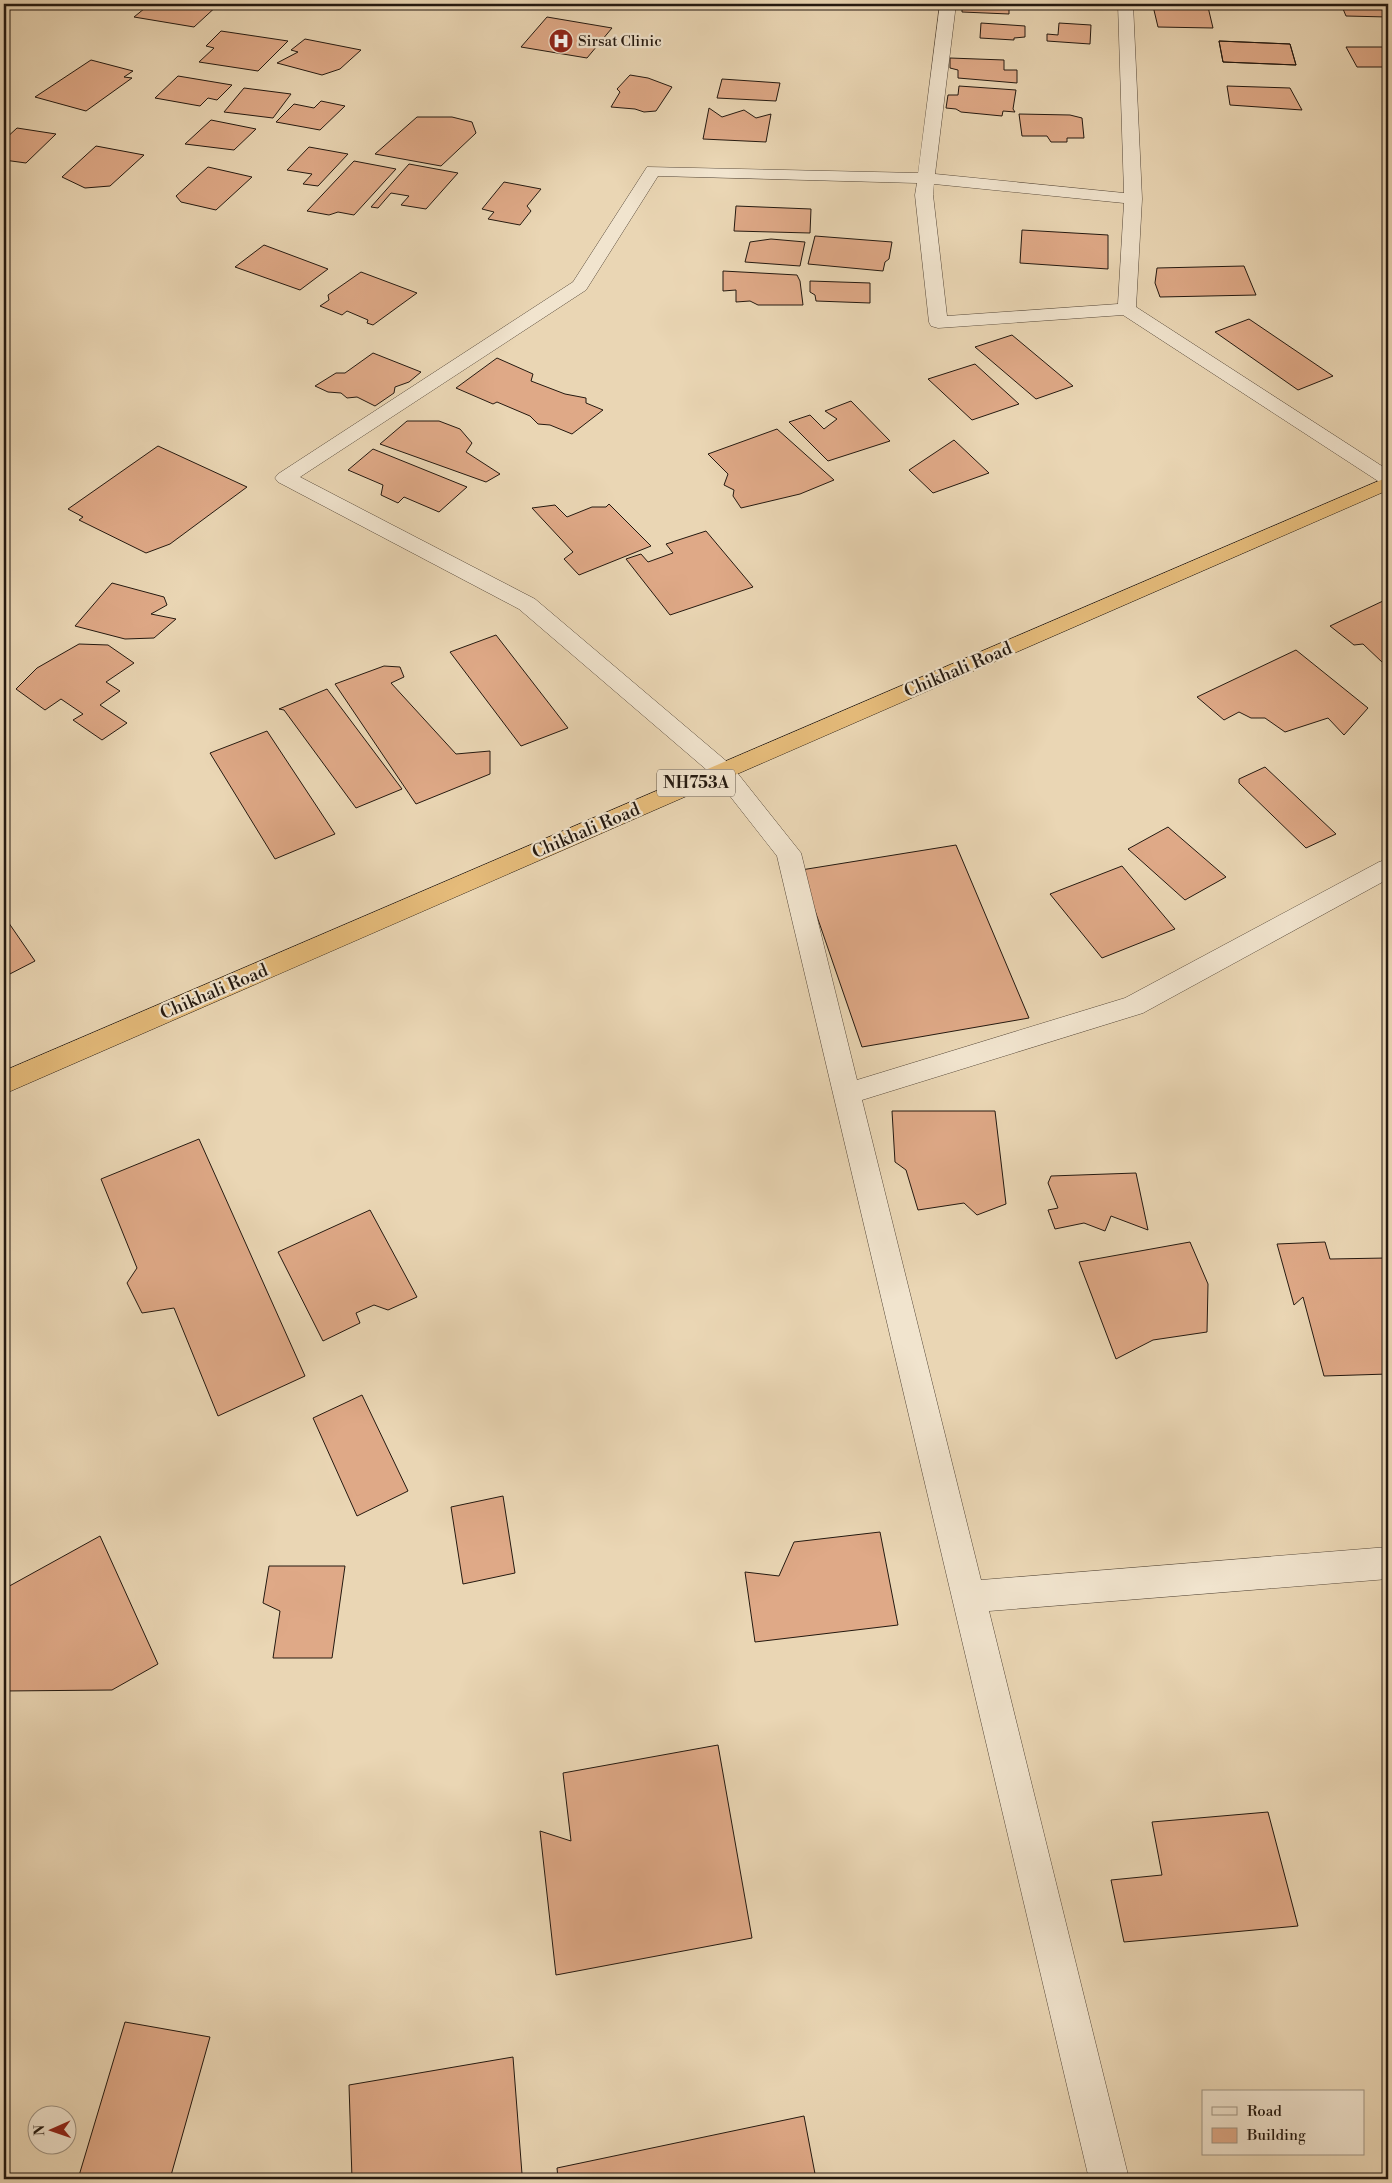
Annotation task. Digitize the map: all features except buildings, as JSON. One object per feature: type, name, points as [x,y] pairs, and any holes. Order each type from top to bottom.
[{"type":"highway","name":"Chikhali Road","points":[[4,1083],[1388,483]]},
{"type":"street","points":[[948,4],[924,195],[938,322],[1128,309],[1388,479]]},
{"type":"street","points":[[1126,4],[1133,200],[1128,309]]},
{"type":"street","points":[[1109,2179],[967,1597],[789,853],[723,771],[527,604],[285,478],[580,286],[653,171],[926,178],[1133,200]]},
{"type":"street","points":[[847,1094],[1134,1006],[1388,868]]},
{"type":"street","points":[[967,1597],[1388,1563]]},
{"type":"place","name":"Sirsat Clinic","points":[[561,41]]}]
